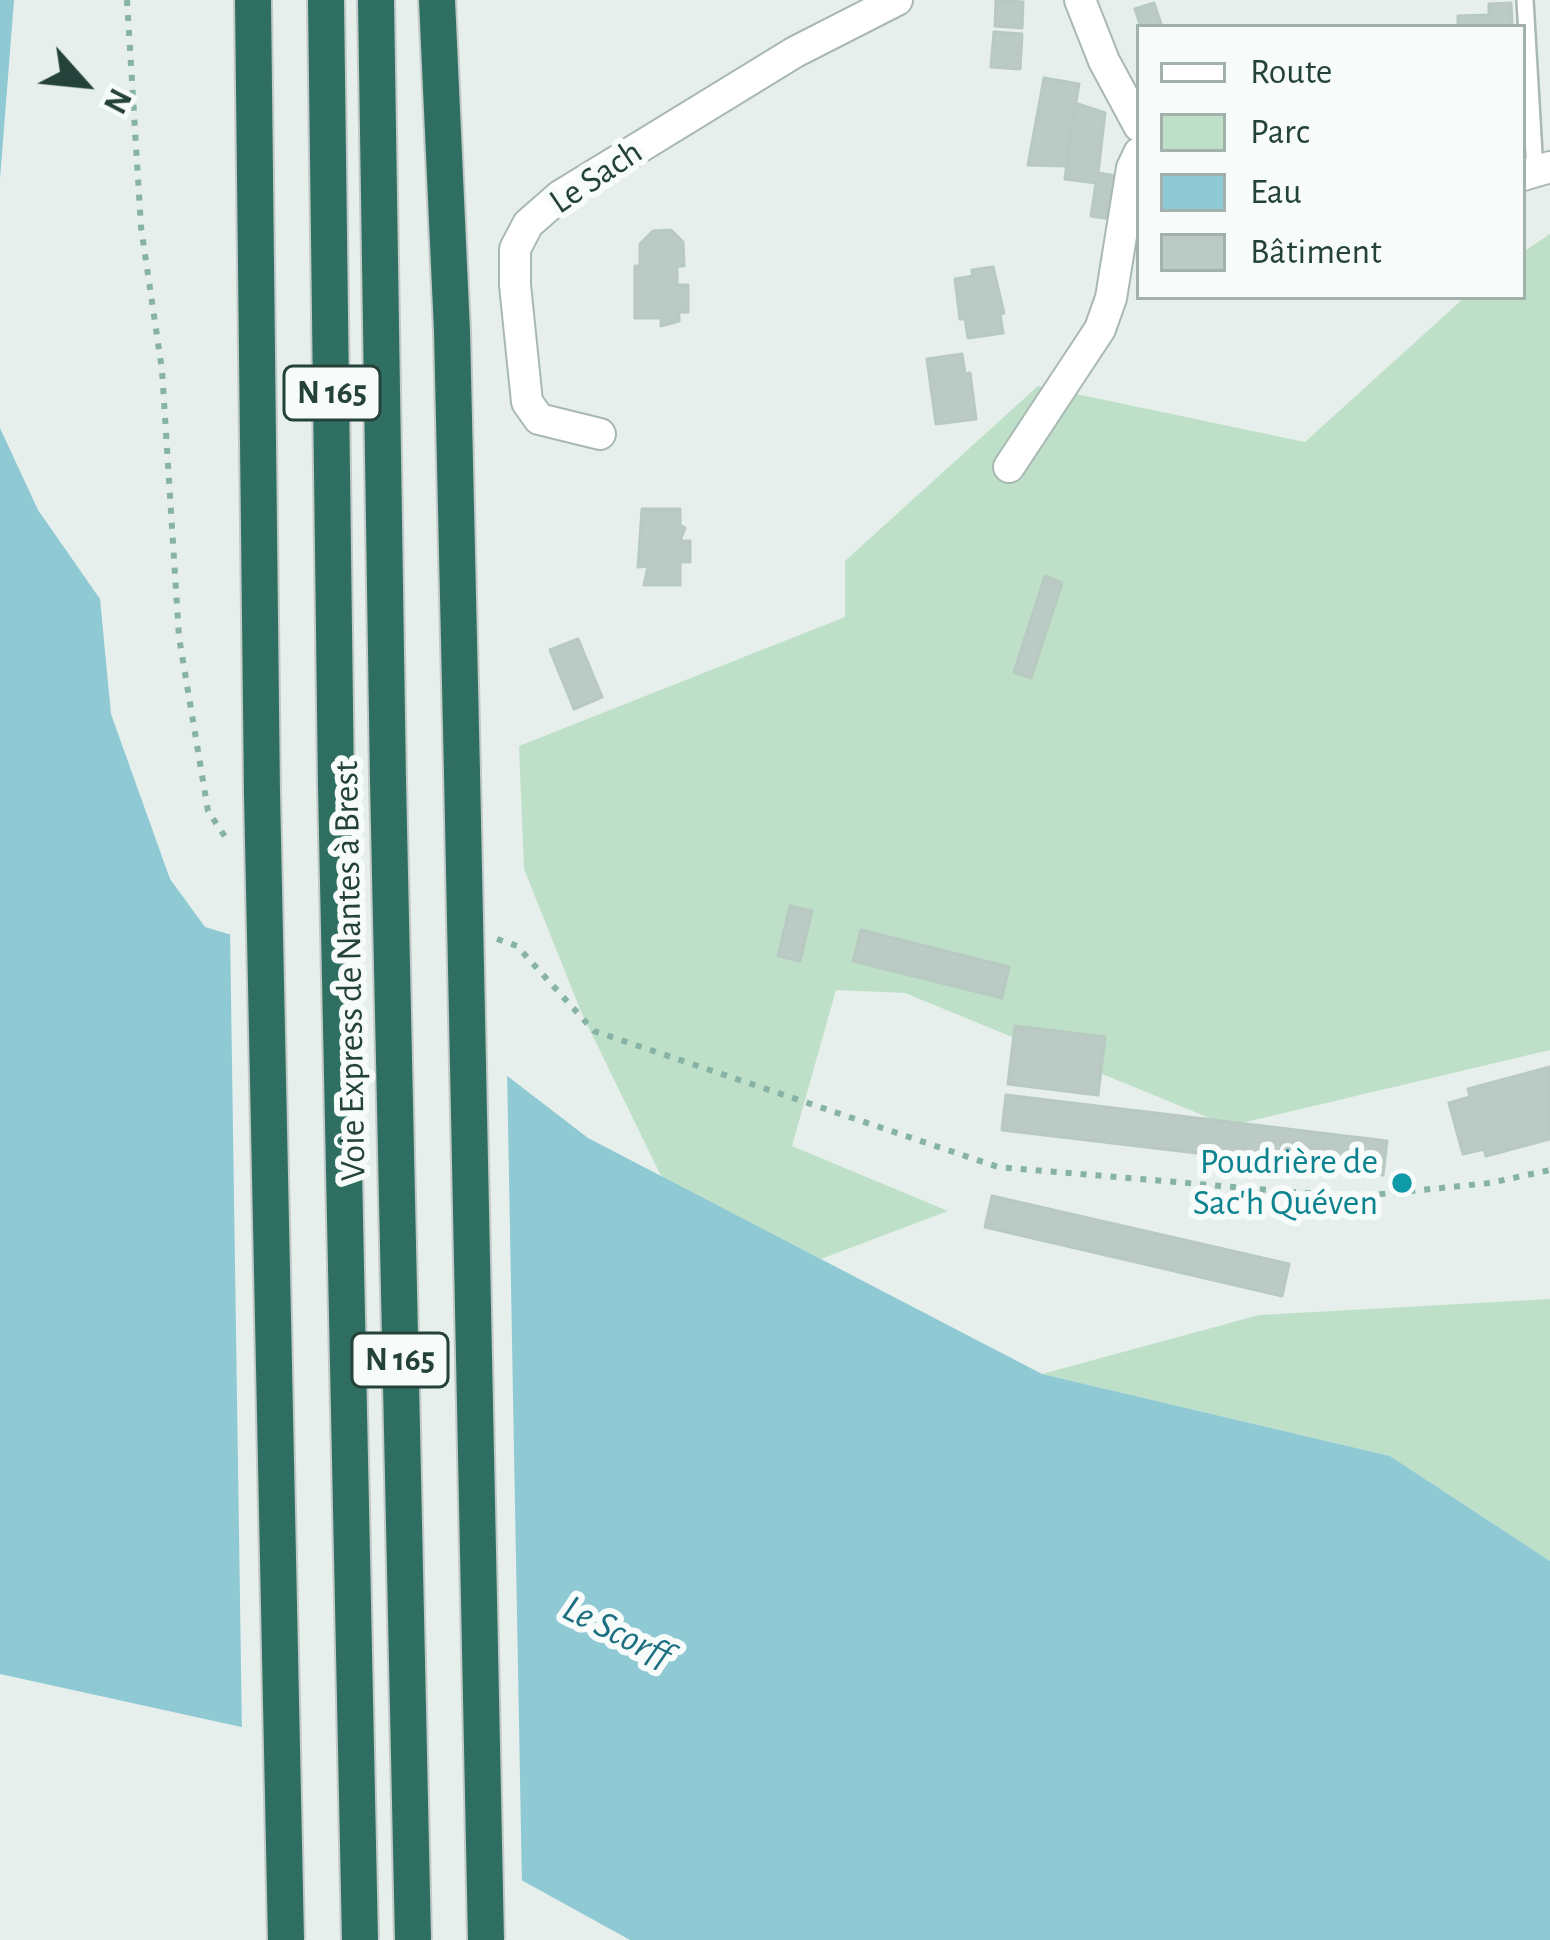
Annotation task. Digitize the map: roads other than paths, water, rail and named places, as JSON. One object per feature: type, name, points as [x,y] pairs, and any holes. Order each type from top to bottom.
[{"type":"highway","points":[[253,0],[262,793],[286,1940]]},
{"type":"highway","name":"Voie Express de Nantes à Brest","points":[[326,0],[336,786],[360,1940]]},
{"type":"highway","name":"Voie Express de Nantes à Brest","points":[[376,0],[412,1940]]},
{"type":"highway","points":[[437,0],[452,332],[486,1940]]},
{"type":"street","name":"Le Sach","points":[[601,434],[539,419],[527,402],[515,249],[528,224],[560,196],[777,63],[897,0]]},
{"type":"street","points":[[1081,0],[1105,62],[1136,120]]},
{"type":"street","points":[[1009,467],[1100,329],[1111,298],[1136,159]]},
{"type":"lane","points":[[1525,0],[1536,171]]},
{"type":"water","points":[[0,0],[14,0],[0,179]]},
{"type":"water","name":"Le Scorff","points":[[0,428],[38,510],[100,599],[111,714],[170,879],[205,927],[305,957],[506,1075],[588,1138],[1042,1374],[1390,1456],[1550,1561],[1550,1940],[630,1940],[246,1728],[0,1674]]},
{"type":"place","name":"Poudrière de Sac'h Quéven","points":[[1402,1183]]}]
